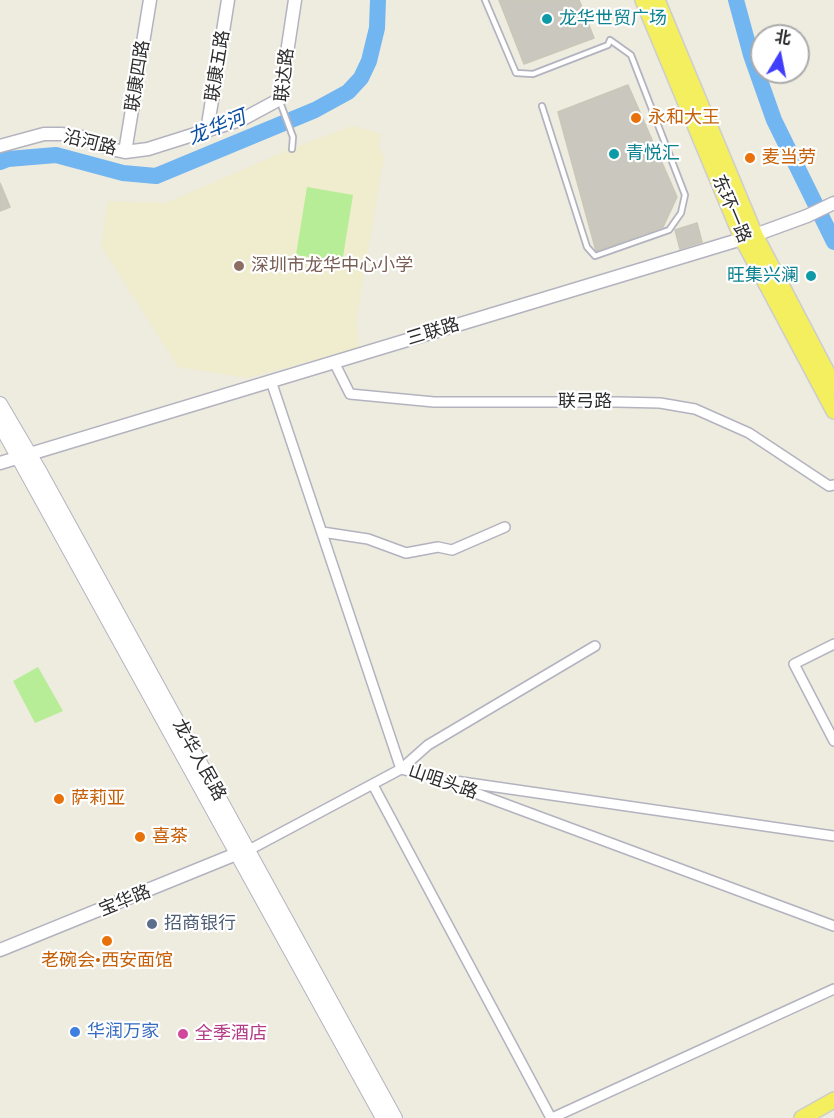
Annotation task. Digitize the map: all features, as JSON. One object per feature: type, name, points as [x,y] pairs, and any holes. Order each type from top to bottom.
[{"type":"main road","name":"东环一路","points":[[643,0],[749,236],[834,411]]},
{"type":"main road","name":"东环一路","points":[[657,0],[749,236],[834,386]]},
{"type":"main road","name":"龙华人民路","points":[[0,404],[24,456],[243,852],[395,1118]]},
{"type":"main road","name":"龙华人民路","points":[[0,424],[24,456]]},
{"type":"main road","name":"龙华人民路","points":[[243,852],[383,1118]]},
{"type":"main road","points":[[802,1118],[834,1100]]},
{"type":"street","name":"联康四路","points":[[125,152],[150,0]]},
{"type":"street","name":"联康五路","points":[[207,131],[228,0]]},
{"type":"street","name":"联达路","points":[[281,105],[295,0]]},
{"type":"street","name":"沿河路","points":[[0,146],[44,134],[61,134],[81,137],[125,152],[148,149],[281,105]]},
{"type":"street","name":"三联路","points":[[0,463],[749,236],[807,216],[834,203]]},
{"type":"street","name":"联弓路","points":[[334,362],[350,394],[434,402],[660,403],[695,409],[749,433],[829,486],[834,485]]},
{"type":"street","name":"山咀头路","points":[[271,381],[401,769],[435,778],[834,926]]},
{"type":"street","points":[[322,532],[368,539],[406,552],[438,547],[452,550],[506,527]]},
{"type":"street","points":[[834,644],[794,664],[834,741]]},
{"type":"street","points":[[243,852],[401,769],[428,744],[595,646]]},
{"type":"street","points":[[435,778],[834,836]]},
{"type":"street","points":[[373,785],[552,1118],[834,989]]},
{"type":"street","name":"宝华路","points":[[0,950],[243,852]]},
{"type":"lane","points":[[485,0],[516,74],[533,74],[608,45],[610,40],[631,55],[685,195],[681,213],[669,230],[595,256],[587,247],[542,106]]},
{"type":"lane","name":"联达路","points":[[281,105],[291,132],[292,149]]},
{"type":"shaded area","name":"深圳市龙华中心小学","points":[[352,126],[381,134],[378,146],[384,157],[356,322],[359,348],[247,378],[178,367],[101,246],[108,201],[166,203],[288,150]]},
{"type":"green space","points":[[307,187],[353,195],[342,263],[296,255]]},
{"type":"green space","points":[[38,667],[63,711],[35,723],[13,681]]},
{"type":"building","name":"龙华世贸广场","points":[[499,0],[579,0],[594,38],[524,64]]},
{"type":"building","name":"青悦汇","points":[[628,85],[677,197],[663,227],[596,251],[558,112]]},
{"type":"building","points":[[0,183],[10,207],[0,211]]},
{"type":"building","points":[[697,223],[702,242],[680,249],[675,230]]},
{"type":"waterway","name":"龙华河","points":[[0,162],[8,159],[56,155],[123,173],[156,176],[315,110],[348,92],[361,78],[369,61],[377,28],[378,0]]},
{"type":"waterway","name":"龙华河","points":[[736,0],[751,55],[774,120],[834,242]]},
{"type":"place","name":"龙华世贸广场","points":[[547,19]]},
{"type":"place","name":"永和大王","points":[[636,118]]},
{"type":"place","name":"青悦汇","points":[[614,154]]},
{"type":"place","name":"麦当劳","points":[[750,158]]},
{"type":"place","name":"深圳市龙华中心小学","points":[[239,266]]},
{"type":"place","name":"旺集兴澜","points":[[811,276]]},
{"type":"place","name":"萨莉亚","points":[[59,799]]},
{"type":"place","name":"喜茶","points":[[140,837]]},
{"type":"place","name":"招商银行","points":[[152,924]]},
{"type":"place","name":"老碗会·西安面馆","points":[[107,941]]},
{"type":"place","name":"华润万家","points":[[75,1032]]},
{"type":"place","name":"全季酒店","points":[[183,1034]]}]
